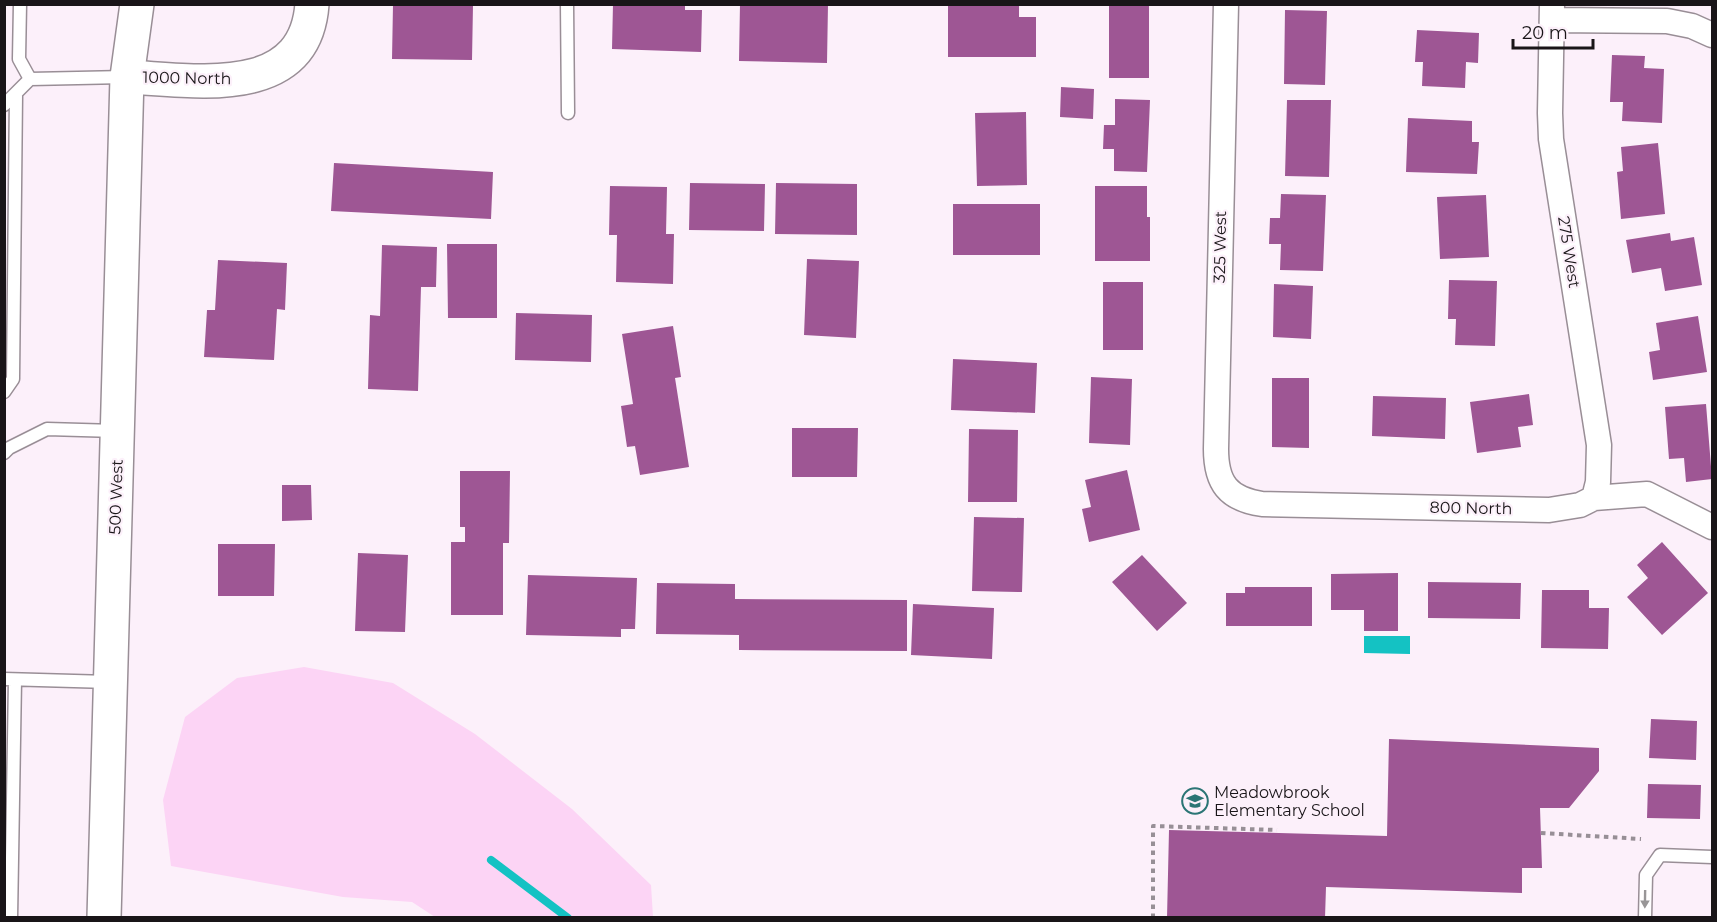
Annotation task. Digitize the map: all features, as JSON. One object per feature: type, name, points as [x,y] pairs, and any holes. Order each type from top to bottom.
[{"type":"main road","points":[[126,4],[127,77]]},
{"type":"main road","points":[[127,77],[137,4]]},
{"type":"main road","name":"1000 North","points":[[127,77],[224,81],[262,74],[278,67],[293,55],[308,27],[312,4]]},
{"type":"main road","name":"500 West","points":[[104,918],[127,77]]},
{"type":"street","name":"325 West","points":[[1225,488],[1219,475],[1216,449],[1226,4]]},
{"type":"street","points":[[1552,12],[1667,21],[1692,26],[1713,35]]},
{"type":"street","name":"275 West","points":[[1552,12],[1551,139],[1599,445],[1599,473],[1594,498]]},
{"type":"street","name":"800 North","points":[[1225,488],[1235,497],[1262,504],[1549,510],[1580,505],[1594,498],[1647,494],[1713,527]]},
{"type":"lane","points":[[20,4],[19,59],[30,79]]},
{"type":"lane","points":[[567,4],[568,113]]},
{"type":"lane","points":[[4,105],[30,79],[127,77]]},
{"type":"lane","points":[[4,392],[13,379],[16,94]]},
{"type":"lane","points":[[4,453],[9,448],[47,429],[117,431]]},
{"type":"lane","points":[[11,918],[10,679],[110,682]]},
{"type":"lane","points":[[1645,918],[1646,875],[1660,855],[1713,857]]},
{"type":"path","points":[[1153,918],[1153,826],[1277,830]]},
{"type":"path","points":[[1541,833],[1641,839]]},
{"type":"shaded area","points":[[304,667],[393,683],[475,734],[572,809],[651,885],[653,917],[435,917],[412,902],[343,897],[171,866],[163,800],[185,717],[237,678]]},
{"type":"water","points":[[1364,636],[1410,636],[1410,654],[1364,653]]},
{"type":"building","points":[[613,4],[685,4],[685,10],[702,10],[701,52],[612,49]]},
{"type":"building","points":[[740,4],[828,4],[827,63],[739,61]]},
{"type":"building","points":[[948,4],[1019,4],[1019,17],[1036,17],[1036,57],[948,57]]},
{"type":"building","points":[[393,5],[473,5],[472,60],[392,59]]},
{"type":"building","points":[[1109,5],[1149,5],[1149,78],[1109,78]]},
{"type":"building","points":[[1285,10],[1327,11],[1325,85],[1284,84]]},
{"type":"building","points":[[1417,30],[1479,33],[1478,63],[1466,62],[1465,88],[1422,86],[1423,62],[1415,62]]},
{"type":"building","points":[[1612,55],[1645,56],[1644,68],[1664,69],[1662,123],[1622,121],[1623,102],[1610,102]]},
{"type":"building","points":[[1061,87],[1094,89],[1093,119],[1060,117]]},
{"type":"building","points":[[1115,99],[1150,100],[1147,172],[1114,171],[1114,149],[1103,149],[1104,125],[1115,125]]},
{"type":"building","points":[[1287,100],[1331,100],[1329,177],[1285,176]]},
{"type":"building","points":[[1026,112],[1027,185],[977,186],[975,113]]},
{"type":"building","points":[[1408,118],[1472,121],[1472,142],[1479,142],[1477,174],[1406,172]]},
{"type":"building","points":[[1658,143],[1665,214],[1621,219],[1617,172],[1623,171],[1621,147]]},
{"type":"building","points":[[334,163],[493,172],[491,219],[331,211]]},
{"type":"building","points":[[690,183],[765,184],[764,231],[689,230]]},
{"type":"building","points":[[776,183],[857,184],[857,235],[775,234]]},
{"type":"building","points":[[610,186],[667,187],[666,234],[674,234],[673,284],[616,282],[617,235],[609,235]]},
{"type":"building","points":[[1095,186],[1147,186],[1150,261],[1095,261]]},
{"type":"building","points":[[1281,194],[1326,195],[1323,271],[1280,270],[1281,244],[1269,244],[1270,218],[1280,218]]},
{"type":"building","points":[[1486,195],[1489,257],[1440,259],[1437,197]]},
{"type":"building","points":[[953,204],[1040,204],[1040,255],[953,255]]},
{"type":"building","points":[[1670,233],[1671,241],[1694,237],[1702,285],[1665,291],[1661,268],[1632,273],[1626,240]]},
{"type":"building","points":[[447,244],[497,244],[497,318],[448,318]]},
{"type":"building","points":[[382,245],[437,247],[436,287],[421,287],[418,391],[368,389],[370,315],[380,316]]},
{"type":"building","points":[[807,259],[859,261],[856,338],[804,335]]},
{"type":"building","points":[[218,260],[287,263],[285,310],[277,309],[274,360],[204,357],[207,310],[215,310]]},
{"type":"building","points":[[1449,280],[1497,281],[1495,346],[1455,345],[1456,319],[1448,319]]},
{"type":"building","points":[[1103,282],[1143,282],[1143,350],[1103,350]]},
{"type":"building","points":[[1274,284],[1313,286],[1311,339],[1273,337]]},
{"type":"building","points":[[516,313],[592,315],[591,362],[515,360]]},
{"type":"building","points":[[1698,316],[1707,372],[1653,380],[1649,352],[1660,350],[1656,323]]},
{"type":"building","points":[[673,326],[681,377],[675,378],[689,467],[640,475],[635,446],[627,447],[621,406],[633,404],[622,334]]},
{"type":"building","points":[[953,359],[1037,363],[1035,413],[951,410]]},
{"type":"building","points":[[1091,377],[1132,379],[1130,445],[1089,443]]},
{"type":"building","points":[[1272,378],[1309,378],[1309,448],[1272,447]]},
{"type":"building","points":[[1529,394],[1533,425],[1518,427],[1521,447],[1477,453],[1470,402]]},
{"type":"building","points":[[1373,396],[1446,398],[1445,439],[1372,436]]},
{"type":"building","points":[[1706,404],[1712,479],[1686,482],[1684,458],[1669,459],[1665,407]]},
{"type":"building","points":[[792,428],[858,428],[857,477],[792,477]]},
{"type":"building","points":[[969,429],[1018,430],[1017,502],[968,502]]},
{"type":"building","points":[[1127,470],[1140,530],[1089,542],[1082,509],[1091,507],[1085,480]]},
{"type":"building","points":[[460,471],[510,471],[509,543],[503,543],[503,615],[451,615],[451,542],[465,542],[465,527],[460,527]]},
{"type":"building","points":[[282,485],[311,485],[312,520],[282,521]]},
{"type":"building","points":[[974,517],[1024,518],[1022,592],[972,591]]},
{"type":"building","points":[[1662,542],[1708,593],[1662,635],[1627,597],[1648,578],[1637,565]]},
{"type":"building","points":[[218,544],[275,544],[274,596],[218,596]]},
{"type":"building","points":[[358,553],[408,555],[405,632],[355,631]]},
{"type":"building","points":[[1142,555],[1187,603],[1157,631],[1112,582]]},
{"type":"building","points":[[1398,573],[1398,631],[1364,631],[1364,610],[1331,610],[1331,574]]},
{"type":"building","points":[[528,575],[637,578],[635,629],[621,629],[621,637],[526,635]]},
{"type":"building","points":[[1428,582],[1521,583],[1520,619],[1428,618]]},
{"type":"building","points":[[657,583],[735,584],[735,599],[907,600],[907,651],[739,650],[739,635],[656,634]]},
{"type":"building","points":[[1245,587],[1312,587],[1312,626],[1226,626],[1226,593],[1245,593]]},
{"type":"building","points":[[1542,590],[1589,590],[1589,608],[1609,608],[1608,649],[1541,648]]},
{"type":"building","points":[[913,604],[994,608],[992,659],[911,655]]},
{"type":"building","points":[[1651,719],[1697,721],[1696,760],[1649,758]]},
{"type":"building","name":"Meadowbrook Elementary School","points":[[1389,739],[1599,748],[1599,771],[1569,808],[1540,808],[1542,868],[1522,868],[1522,893],[1326,887],[1325,918],[1167,918],[1169,830],[1387,836]]},
{"type":"building","points":[[1648,784],[1701,785],[1700,819],[1647,818]]},
{"type":"waterway","points":[[491,860],[568,918]]},
{"type":"place","name":"Meadowbrook Elementary School","points":[[1195,801]]}]
